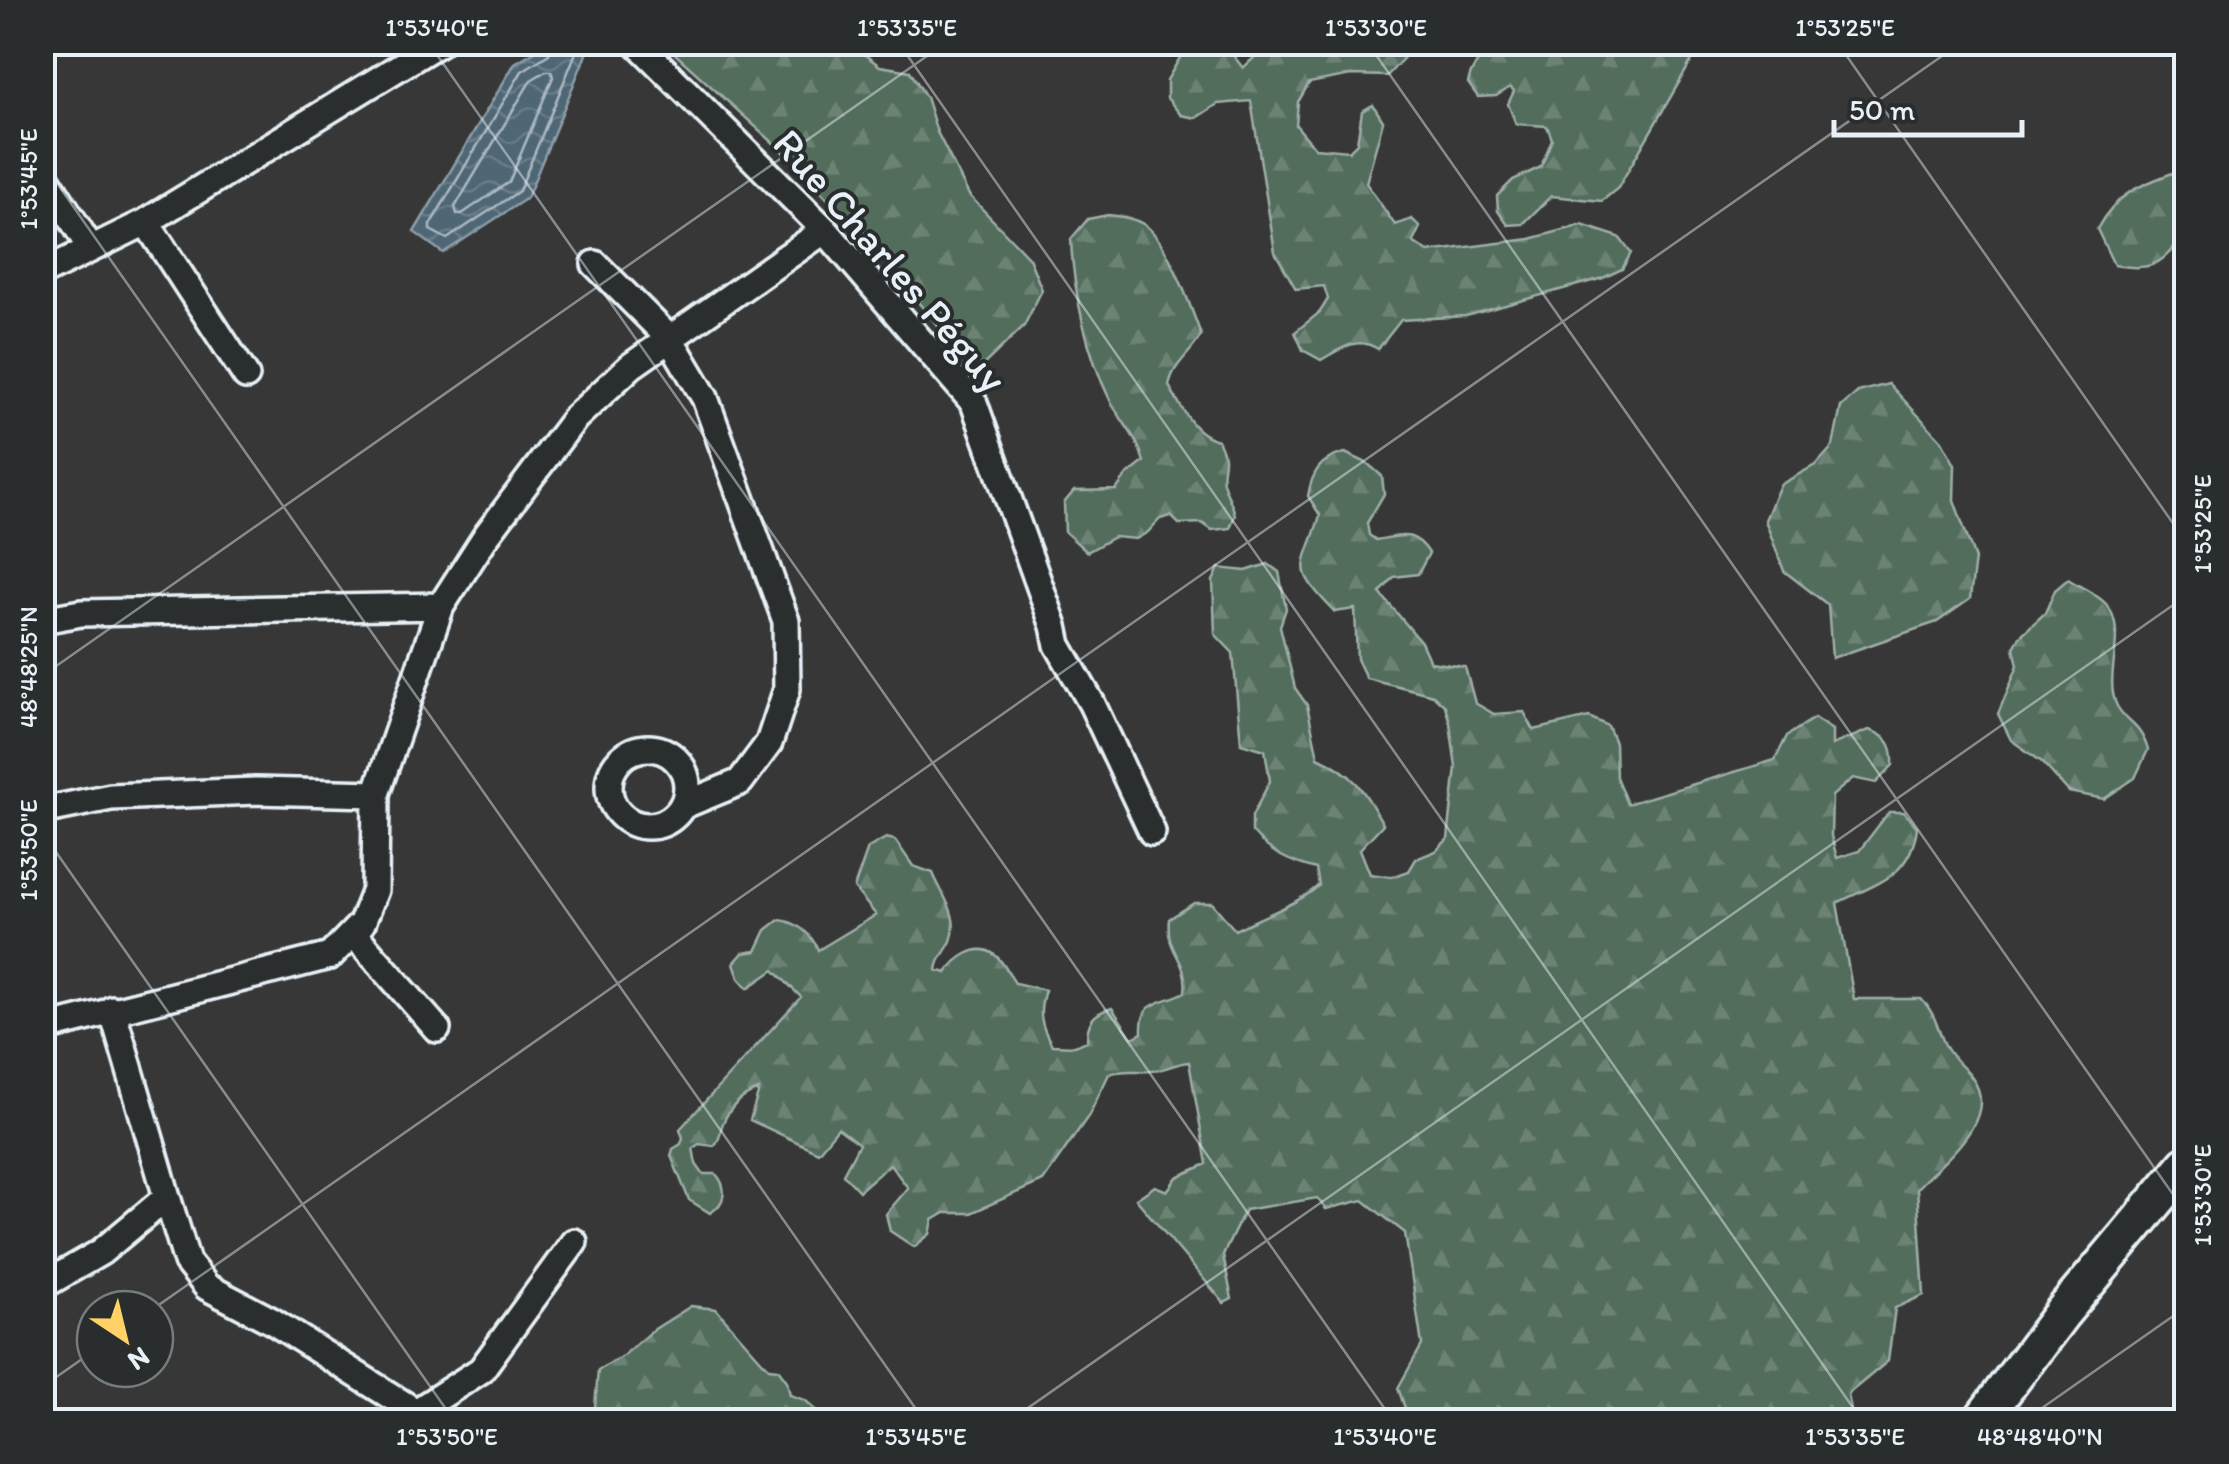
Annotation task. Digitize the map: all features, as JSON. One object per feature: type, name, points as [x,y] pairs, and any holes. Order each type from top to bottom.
[{"type":"main road","points":[[1980,1422],[2062,1313],[2186,1165]]},
{"type":"street","points":[[42,273],[146,222],[440,42]]},
{"type":"street","name":"Rue Charles Péguy","points":[[638,44],[825,230],[974,404],[1058,646],[1092,704],[1152,832]]},
{"type":"street","points":[[42,171],[91,248]]},
{"type":"street","points":[[146,222],[246,376]]},
{"type":"street","points":[[42,1029],[330,956],[354,934],[375,890],[376,794],[442,606],[516,494],[575,418],[631,366],[825,230]]},
{"type":"street","points":[[595,264],[670,338],[705,398],[786,620],[787,689],[769,744],[740,782],[682,806]]},
{"type":"street","points":[[42,620],[81,613],[442,606]]},
{"type":"street","points":[[42,812],[130,796],[256,791],[376,794]]},
{"type":"street","points":[[354,934],[437,1028]]},
{"type":"street","points":[[112,1010],[187,1262],[207,1287],[272,1321],[413,1417],[481,1370],[574,1242]]},
{"type":"street","points":[[50,1280],[101,1252],[167,1197]]},
{"type":"green space","points":[[1499,42],[1697,43],[1696,53],[1618,188],[1602,201],[1551,196],[1523,224],[1508,225],[1498,211],[1497,196],[1513,180],[1541,167],[1552,139],[1547,126],[1516,124],[1508,104],[1514,91],[1510,87],[1496,96],[1478,97],[1468,83],[1476,65]]},
{"type":"green space","points":[[663,43],[849,43],[880,66],[910,71],[926,97],[937,132],[969,195],[1029,258],[1042,290],[1024,326],[976,372],[879,255],[788,156]]},
{"type":"green space","points":[[1261,43],[1417,43],[1387,76],[1351,75],[1309,83],[1298,102],[1296,125],[1315,148],[1349,151],[1357,143],[1362,111],[1373,105],[1383,121],[1366,183],[1395,225],[1412,219],[1420,227],[1413,242],[1428,252],[1530,239],[1582,225],[1619,237],[1631,253],[1622,269],[1603,278],[1466,316],[1401,320],[1378,349],[1356,343],[1321,360],[1303,350],[1295,332],[1320,312],[1328,299],[1324,286],[1296,289],[1275,252],[1251,101],[1218,104],[1196,118],[1181,115],[1167,98],[1167,80],[1185,49],[1203,44],[1228,49],[1243,68],[1256,56]]},
{"type":"green space","points":[[2181,170],[2186,173],[2186,234],[2156,263],[2139,267],[2114,265],[2097,229],[2105,216],[2132,191]]},
{"type":"green space","points":[[1108,215],[1146,226],[1163,246],[1178,277],[1201,335],[1174,371],[1169,386],[1194,426],[1218,440],[1224,459],[1223,482],[1235,515],[1230,528],[1212,530],[1202,523],[1179,524],[1171,516],[1160,519],[1136,539],[1114,537],[1087,552],[1065,532],[1064,503],[1074,491],[1116,490],[1144,462],[1102,382],[1088,342],[1075,279],[1071,239],[1088,219]]},
{"type":"green space","points":[[1889,384],[1942,441],[1955,465],[1954,500],[1975,559],[1970,599],[1937,622],[1832,658],[1828,605],[1784,571],[1765,520],[1780,485],[1817,464],[1833,446],[1841,407],[1858,392]]},
{"type":"green space","points":[[1345,453],[1367,463],[1382,476],[1384,494],[1367,523],[1369,535],[1376,540],[1412,537],[1429,553],[1418,574],[1394,577],[1380,593],[1421,642],[1430,662],[1465,667],[1475,703],[1494,714],[1524,712],[1534,730],[1589,717],[1608,726],[1615,743],[1616,777],[1627,804],[1775,760],[1787,736],[1814,718],[1832,730],[1832,745],[1869,730],[1885,738],[1891,747],[1893,765],[1876,783],[1853,778],[1832,796],[1831,836],[1837,858],[1859,851],[1889,812],[1904,812],[1917,827],[1908,857],[1900,868],[1837,903],[1854,999],[1921,999],[1949,1052],[1972,1078],[1979,1093],[1979,1109],[1965,1139],[1917,1188],[1924,1295],[1895,1308],[1888,1361],[1848,1394],[1853,1421],[1417,1421],[1405,1408],[1398,1388],[1422,1345],[1405,1233],[1363,1200],[1326,1209],[1317,1198],[1245,1210],[1223,1255],[1232,1299],[1224,1303],[1136,1199],[1155,1186],[1167,1191],[1177,1177],[1207,1164],[1189,1062],[1155,1071],[1109,1074],[1089,1115],[1043,1181],[971,1213],[945,1213],[933,1220],[930,1234],[914,1247],[890,1231],[886,1214],[908,1188],[890,1164],[859,1191],[843,1174],[859,1144],[838,1128],[818,1152],[750,1120],[759,1090],[733,1107],[714,1146],[699,1144],[693,1148],[703,1174],[716,1174],[722,1185],[724,1195],[719,1205],[710,1213],[689,1200],[671,1156],[683,1138],[680,1129],[801,997],[774,970],[748,988],[734,963],[743,953],[756,951],[766,930],[779,920],[803,929],[818,950],[876,915],[854,888],[868,848],[886,838],[895,840],[913,866],[933,873],[949,906],[953,932],[937,970],[946,973],[961,957],[974,951],[995,955],[1015,983],[1045,990],[1041,1018],[1052,1045],[1075,1046],[1087,1041],[1092,1019],[1112,1008],[1132,1038],[1142,1033],[1148,1009],[1185,992],[1184,971],[1170,940],[1169,919],[1194,903],[1212,903],[1235,930],[1291,904],[1319,885],[1316,869],[1281,856],[1252,832],[1252,816],[1270,781],[1265,750],[1241,743],[1233,653],[1215,634],[1213,581],[1219,568],[1246,571],[1268,564],[1279,572],[1286,609],[1280,626],[1295,688],[1307,705],[1318,757],[1357,784],[1383,824],[1360,849],[1370,874],[1392,877],[1409,871],[1416,859],[1436,851],[1448,839],[1456,767],[1445,706],[1433,695],[1366,678],[1357,659],[1355,609],[1335,612],[1306,575],[1306,557],[1320,515],[1308,496],[1312,480],[1323,463]]},
{"type":"green space","points":[[2068,579],[2104,601],[2113,616],[2113,694],[2148,750],[2135,778],[2104,799],[2069,792],[2042,762],[2011,740],[1998,714],[2018,665],[2014,648],[2020,636],[2045,613],[2055,590]]},
{"type":"green space","points":[[691,1306],[716,1309],[769,1368],[778,1369],[787,1381],[790,1395],[805,1400],[816,1410],[814,1421],[588,1421],[595,1407],[598,1370]]},
{"type":"water","points":[[550,42],[582,43],[587,52],[527,198],[443,253],[414,232],[515,63]]}]
